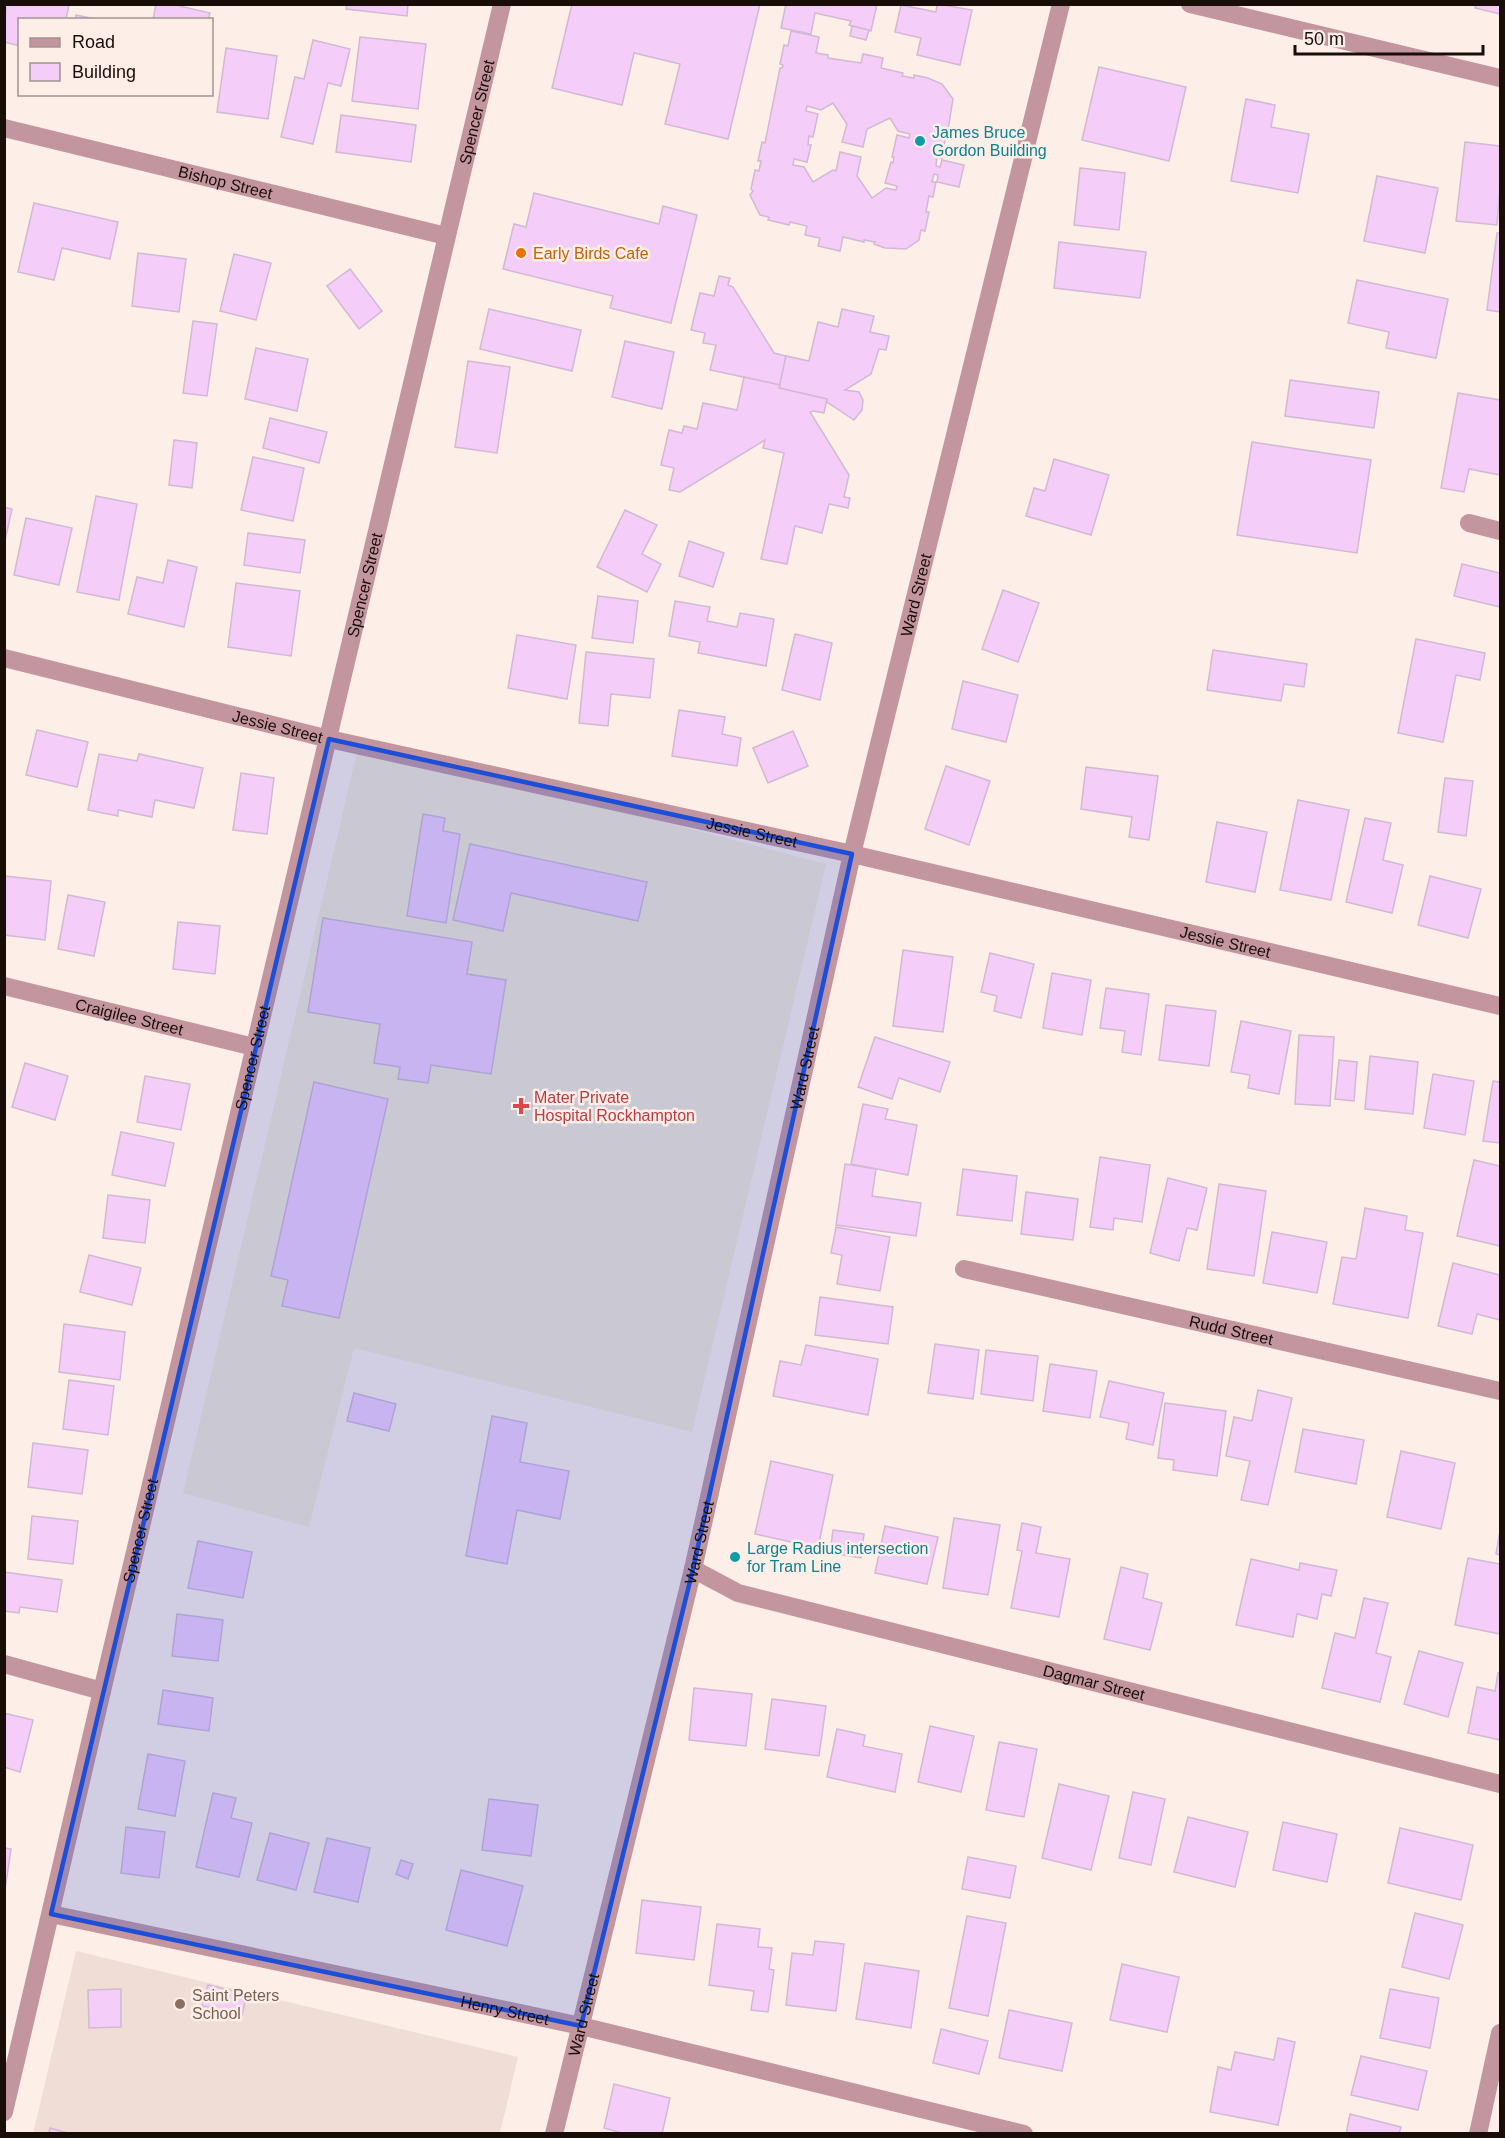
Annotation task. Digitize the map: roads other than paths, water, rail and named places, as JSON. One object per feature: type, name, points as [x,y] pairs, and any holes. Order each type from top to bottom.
[{"type":"street","name":"Spencer Street","points":[[4,2112],[502,4]]},
{"type":"street","name":"Ward Street","points":[[554,2133],[693,1569],[852,854],[1061,4]]},
{"type":"street","points":[[1190,4],[1500,78]]},
{"type":"street","name":"Bishop Street","points":[[4,128],[446,236]]},
{"type":"street","points":[[1469,523],[1500,531]]},
{"type":"street","name":"Jessie Street","points":[[4,658],[329,739],[852,854],[1500,1006]]},
{"type":"street","name":"Craigilee Street","points":[[4,986],[254,1047]]},
{"type":"street","name":"Rudd Street","points":[[964,1269],[1500,1391]]},
{"type":"street","name":"Dagmar Street","points":[[693,1569],[738,1593],[1500,1784]]},
{"type":"street","points":[[4,1664],[102,1691]]},
{"type":"street","name":"Henry Street","points":[[51,1914],[581,2026],[1024,2133]]},
{"type":"street","points":[[1478,2133],[1500,2033]]},
{"type":"place","name":"James Bruce Gordon Building","points":[[920,141]]},
{"type":"place","name":"Early Birds Cafe","points":[[521,253]]},
{"type":"place","name":"Mater Private Hospital Rockhampton","points":[[521,1106]]},
{"type":"place","name":"Large Radius intersection for Tram Line","points":[[735,1557]]},
{"type":"place","name":"Saint Peters School","points":[[180,2004]]}]
